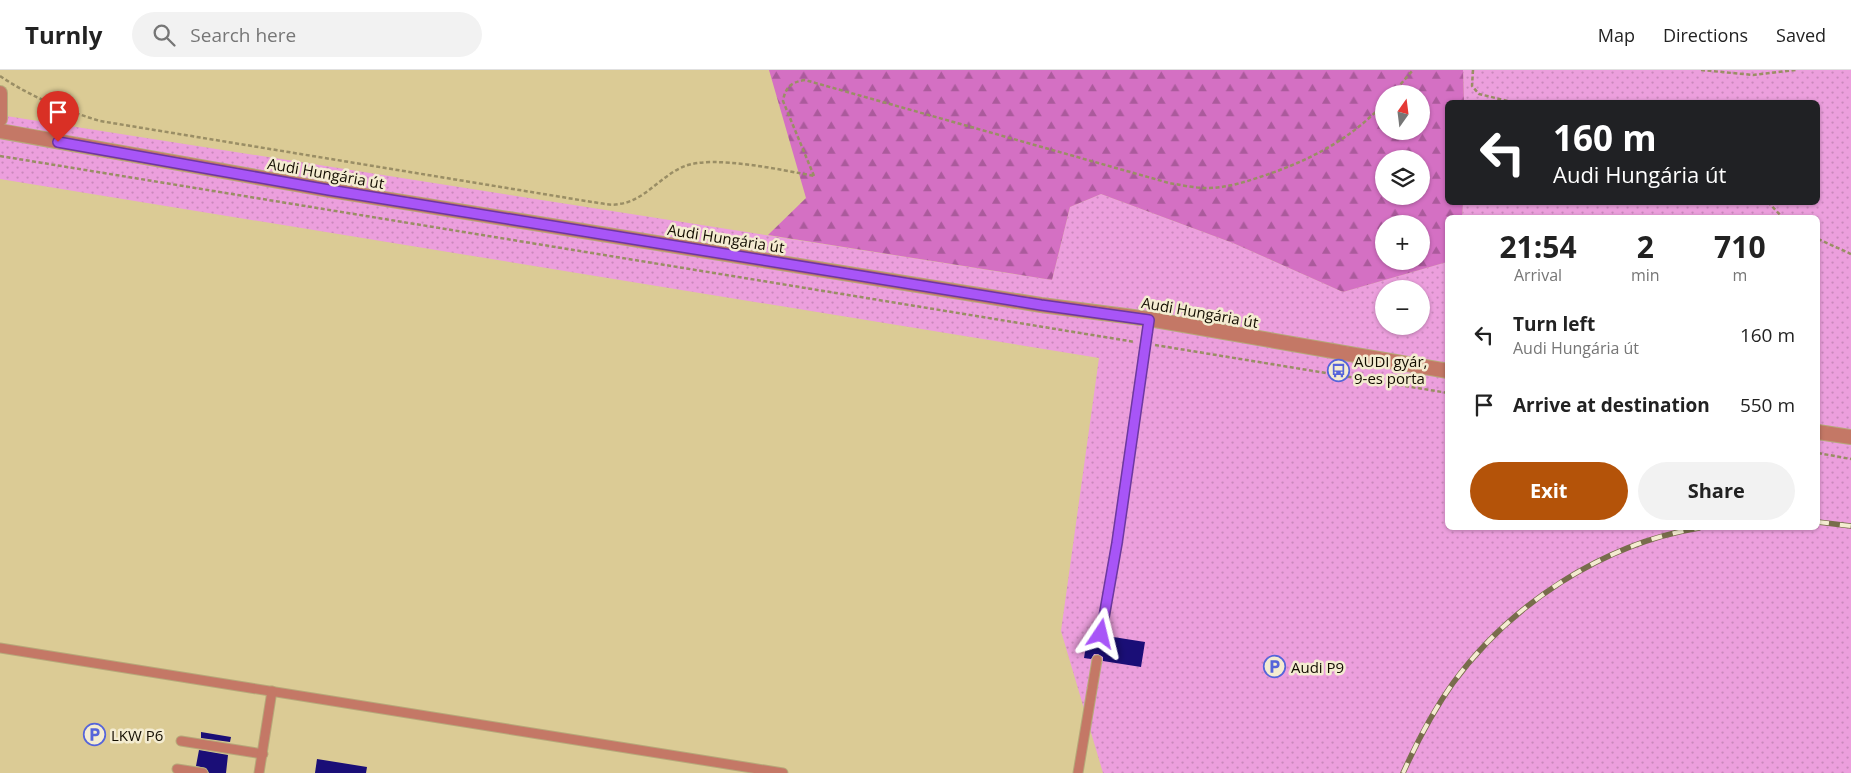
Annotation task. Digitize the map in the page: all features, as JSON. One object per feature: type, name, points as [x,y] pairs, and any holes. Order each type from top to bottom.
[{"type":"street","points":[[0,93],[0,119]]},
{"type":"street","name":"Audi Hungária út","points":[[0,131],[348,193],[1041,305],[1149,320],[1445,370]]},
{"type":"street","points":[[1820,432],[1851,437]]},
{"type":"lane","points":[[1101,634],[1117,543],[1149,320]]},
{"type":"lane","points":[[0,648],[783,773]]},
{"type":"lane","points":[[1078,773],[1097,660]]},
{"type":"lane","points":[[259,773],[272,691]]},
{"type":"lane","points":[[181,741],[263,754]]},
{"type":"lane","points":[[177,769],[202,773]]},
{"type":"path","points":[[1400,85],[1413,70]]},
{"type":"path","points":[[1473,70],[1472,86],[1479,94],[1504,100]]},
{"type":"path","points":[[1701,70],[1753,74],[1796,70]]},
{"type":"path","points":[[0,76],[19,89],[65,110],[100,121],[618,205],[634,200],[684,166],[700,162],[720,162],[786,170],[814,176],[782,101],[784,93],[796,81],[805,80],[1187,187],[1208,188],[1234,185],[1280,171],[1334,145],[1375,112]]},
{"type":"path","points":[[0,156],[1445,393]]},
{"type":"path","points":[[1771,205],[1781,215]]},
{"type":"path","points":[[1820,240],[1851,254]]},
{"type":"path","points":[[1820,453],[1851,459]]},
{"type":"shaded area","points":[[1463,70],[1851,70],[1851,773],[1103,773],[1061,631],[1099,358],[0,179],[0,115],[1052,280],[1070,207],[1101,194],[1233,243],[1343,292],[1375,283],[1375,335],[1430,335],[1430,280],[1385,280],[1419,270],[1430,270],[1430,267],[1445,263],[1445,530],[1820,530],[1820,215],[1462,215],[1463,205],[1820,205],[1820,100],[1464,100]]},
{"type":"green space","points":[[769,70],[1463,70],[1464,100],[1445,100],[1445,205],[1463,205],[1462,215],[1445,215],[1445,263],[1430,267],[1430,215],[1375,215],[1375,270],[1419,270],[1385,280],[1375,280],[1375,283],[1343,292],[1233,243],[1101,194],[1070,207],[1052,280],[768,235],[806,198]]},
{"type":"building","points":[[1088,632],[1095,634],[1100,641],[1107,636],[1145,642],[1141,667],[1103,661],[1103,657],[1098,654],[1094,654],[1091,659],[1084,658]]},
{"type":"building","points":[[201,732],[231,737],[230,742],[201,738]]},
{"type":"building","points":[[199,750],[228,755],[226,773],[209,773],[206,768],[196,766]]},
{"type":"building","points":[[317,759],[367,767],[366,773],[315,773]]},
{"type":"railway","points":[[1820,522],[1851,526]]},
{"type":"railway","points":[[1403,773],[1426,727],[1453,683],[1502,628],[1530,604],[1561,582],[1628,548],[1663,536],[1690,530]]},
{"type":"place","name":"AUDI gyár, 9-es porta","points":[[1338,370]]},
{"type":"place","name":"Audi P9","points":[[1275,667]]},
{"type":"place","name":"LKW P6","points":[[95,735]]},
{"type":"route","points":[[58,142],[329,190],[1041,305],[1149,320],[1117,543],[1101,634]]}]
